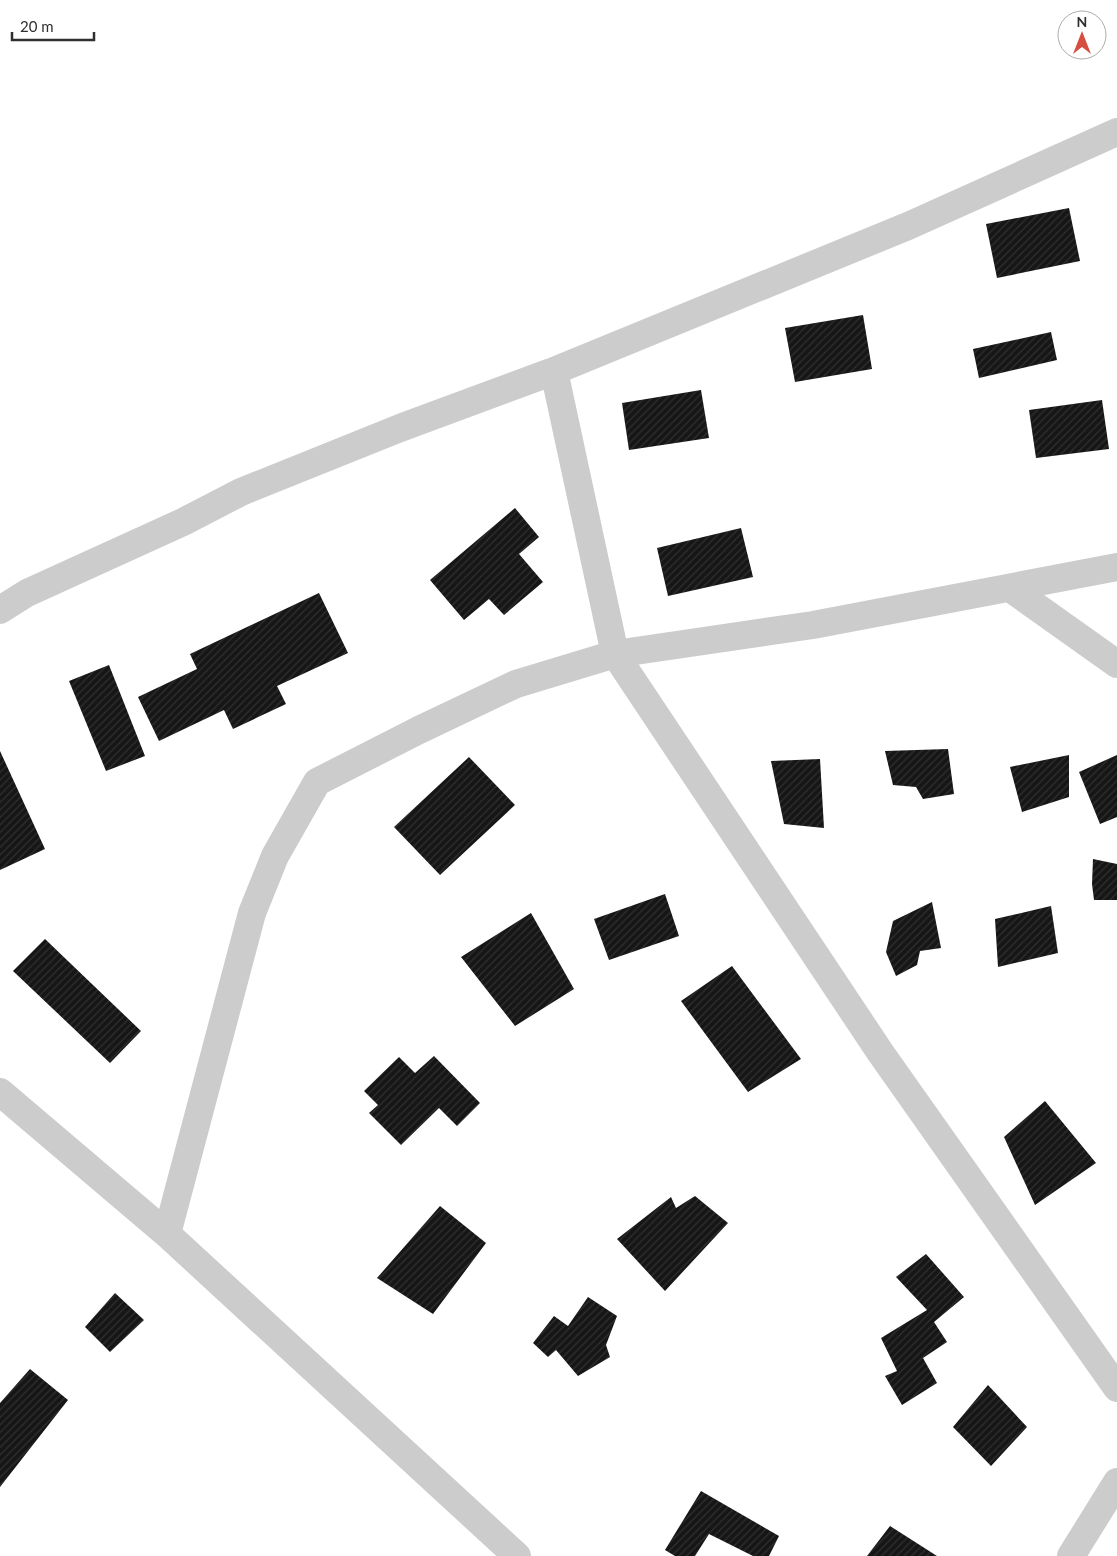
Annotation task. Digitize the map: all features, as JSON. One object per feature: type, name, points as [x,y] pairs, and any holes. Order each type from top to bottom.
[{"type":"street","points":[[0,610],[27,594],[183,522],[241,492],[409,425],[554,371],[908,226],[1117,132]]},
{"type":"street","points":[[554,371],[615,654],[880,1052],[1117,1388]]},
{"type":"street","points":[[167,1234],[252,913],[275,856],[317,782],[419,730],[516,684],[615,654],[813,625],[1117,567]]},
{"type":"street","points":[[1010,588],[1117,664]]},
{"type":"street","points":[[0,1092],[167,1234],[515,1555]]},
{"type":"street","points":[[1072,1556],[1117,1482]]},
{"type":"building","points":[[1069,208],[1080,261],[997,278],[986,224]]},
{"type":"building","points":[[863,315],[872,369],[795,382],[785,328]]},
{"type":"building","points":[[1051,332],[1057,360],[979,378],[973,349]]},
{"type":"building","points":[[701,390],[709,438],[629,450],[622,403]]},
{"type":"building","points":[[1102,400],[1109,449],[1036,458],[1029,410]]},
{"type":"building","points":[[515,508],[539,537],[519,554],[543,582],[504,615],[489,599],[464,620],[430,580]]},
{"type":"building","points":[[741,528],[753,577],[668,596],[657,548]]},
{"type":"building","points":[[319,593],[348,653],[277,686],[286,704],[233,729],[224,710],[159,741],[138,697],[197,669],[190,654]]},
{"type":"building","points":[[109,665],[145,756],[106,771],[69,681]]},
{"type":"building","points":[[948,749],[954,794],[923,799],[916,787],[893,785],[885,751]]},
{"type":"building","points":[[0,751],[45,849],[0,870]]},
{"type":"building","points":[[1069,755],[1069,797],[1022,812],[1010,767]]},
{"type":"building","points":[[1117,755],[1117,817],[1100,824],[1079,772]]},
{"type":"building","points":[[469,757],[515,805],[440,875],[394,827]]},
{"type":"building","points":[[820,759],[824,828],[784,824],[771,761]]},
{"type":"building","points":[[1093,859],[1117,864],[1117,900],[1094,900],[1092,884]]},
{"type":"building","points":[[665,894],[679,936],[609,960],[594,919]]},
{"type":"building","points":[[932,902],[941,948],[920,951],[917,965],[896,976],[886,952],[893,921]]},
{"type":"building","points":[[1051,906],[1058,953],[998,967],[995,919]]},
{"type":"building","points":[[531,913],[574,989],[515,1026],[461,957]]},
{"type":"building","points":[[45,939],[141,1031],[110,1063],[13,971]]},
{"type":"building","points":[[732,966],[801,1059],[748,1092],[681,1001]]},
{"type":"building","points":[[434,1056],[480,1103],[457,1126],[439,1108],[401,1145],[369,1113],[378,1105],[364,1091],[399,1057],[415,1073]]},
{"type":"building","points":[[1045,1101],[1096,1163],[1035,1205],[1004,1137]]},
{"type":"building","points":[[695,1196],[728,1223],[665,1291],[617,1239],[671,1197],[676,1208]]},
{"type":"building","points":[[440,1206],[486,1243],[433,1314],[377,1278]]},
{"type":"building","points":[[926,1254],[964,1297],[934,1322],[947,1342],[923,1358],[937,1383],[902,1405],[885,1376],[897,1371],[881,1338],[927,1310],[896,1277]]},
{"type":"building","points":[[115,1293],[144,1320],[110,1352],[85,1327]]},
{"type":"building","points":[[588,1297],[617,1316],[606,1345],[610,1357],[578,1376],[556,1350],[548,1357],[533,1343],[554,1316],[568,1326]]},
{"type":"building","points":[[30,1369],[68,1400],[0,1487],[0,1403]]},
{"type":"building","points":[[988,1385],[1027,1427],[991,1466],[953,1427]]},
{"type":"building","points":[[701,1491],[779,1536],[769,1556],[753,1556],[709,1534],[695,1556],[675,1556],[665,1550]]},
{"type":"building","points":[[890,1526],[937,1556],[867,1556]]}]
